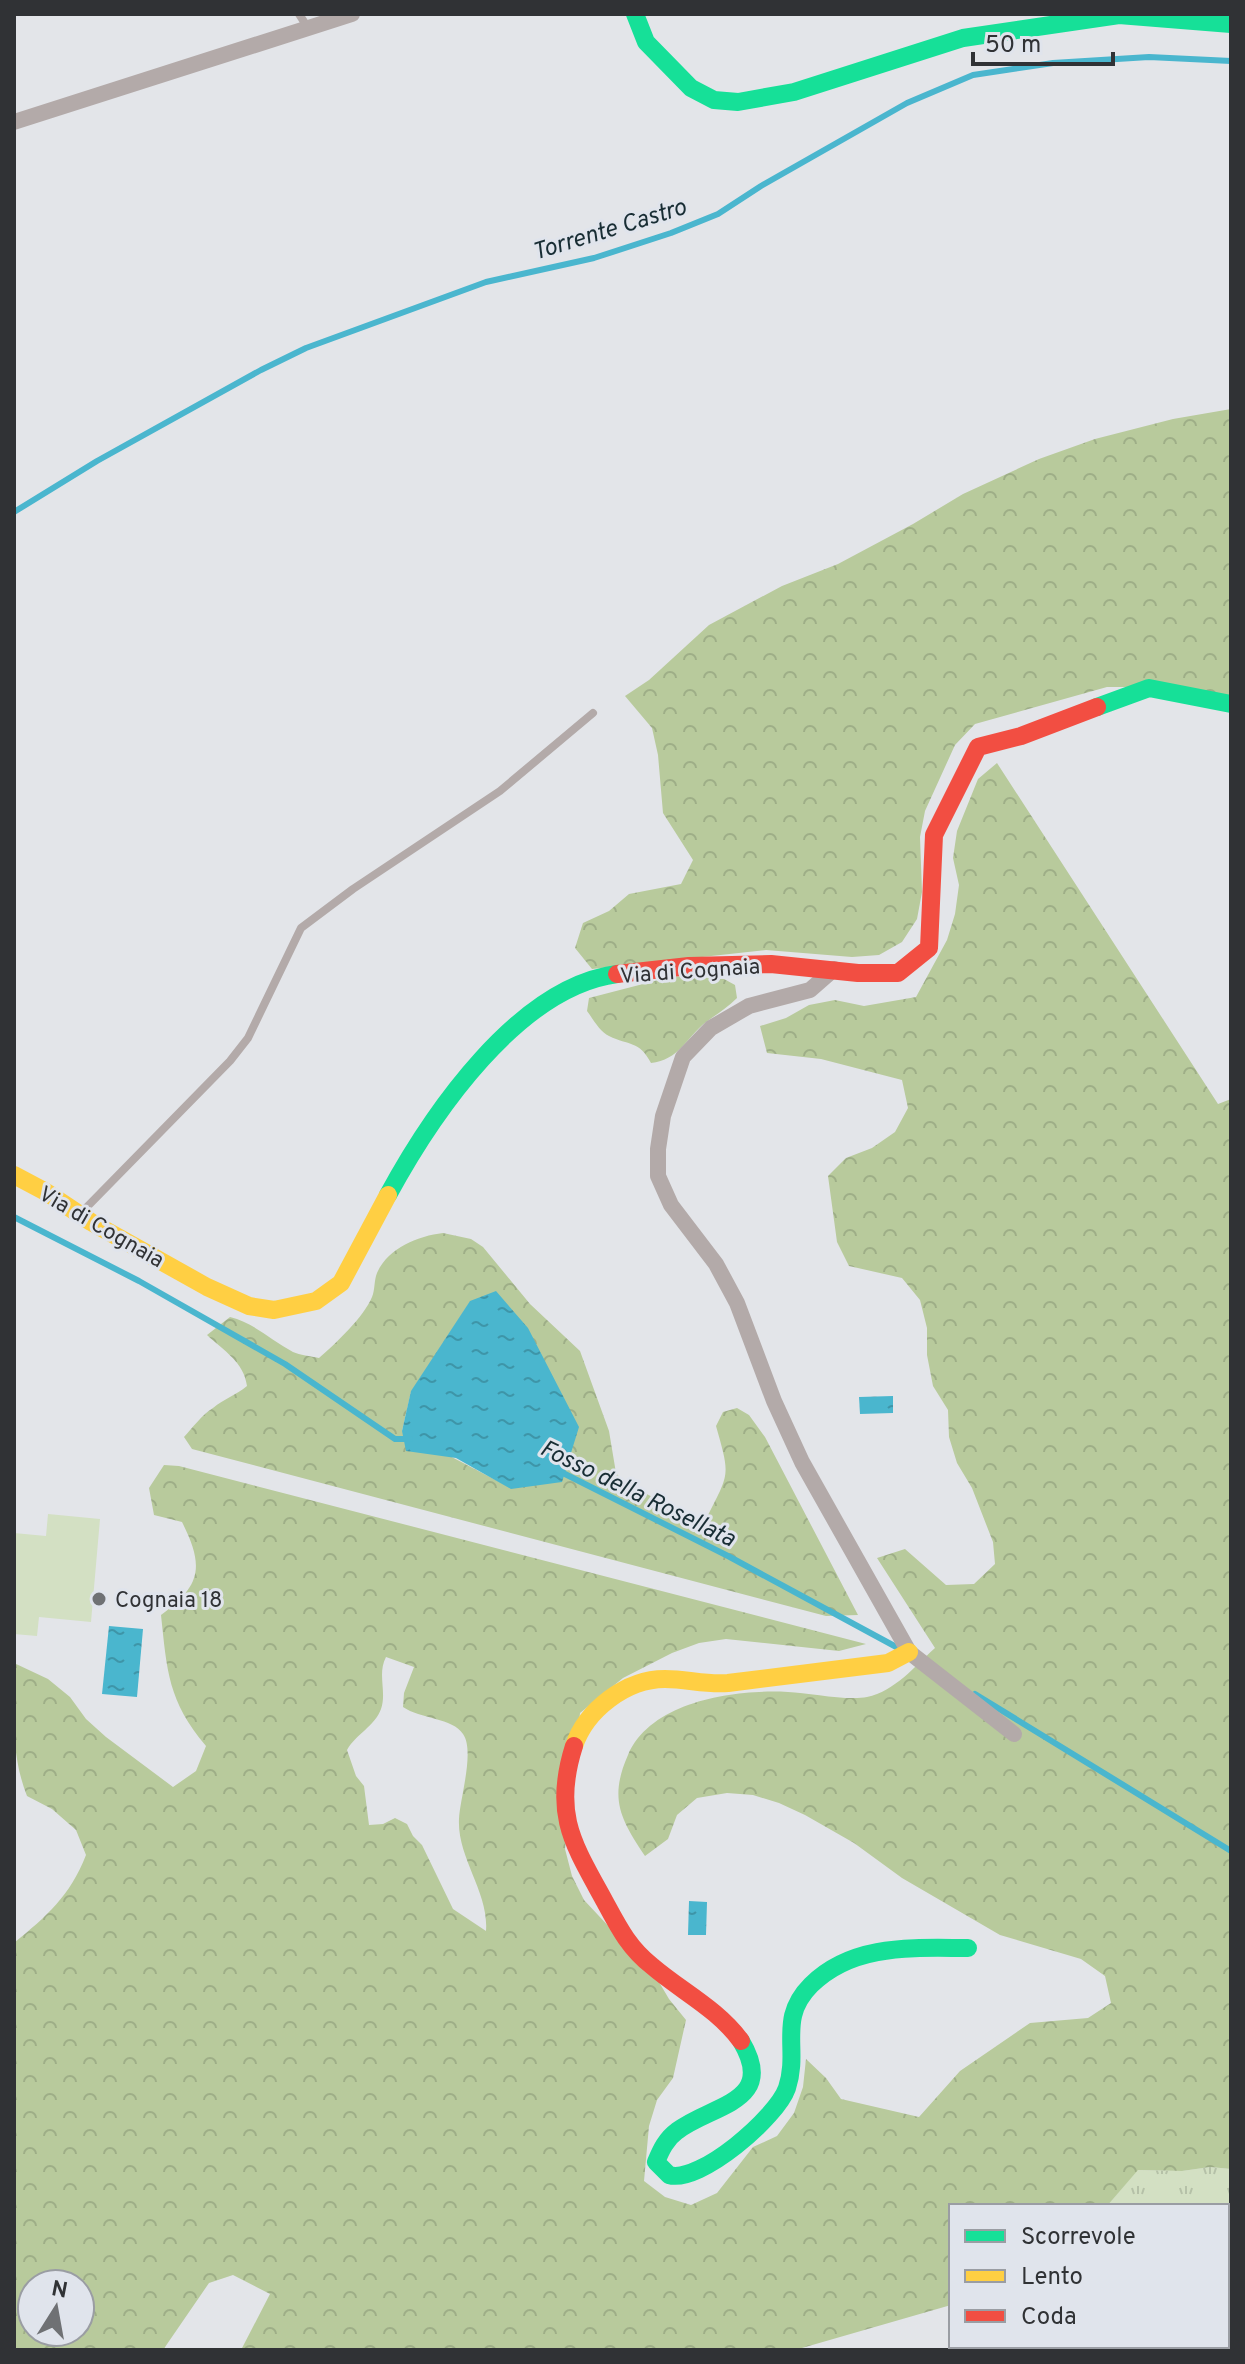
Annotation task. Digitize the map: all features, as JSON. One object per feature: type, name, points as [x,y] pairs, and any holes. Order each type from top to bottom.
[{"type":"street","points":[[14,122],[352,14]]},
{"type":"street","points":[[635,14],[646,42],[691,88],[714,100],[738,102],[794,92],[963,38],[1119,15],[1231,24]]},
{"type":"street","name":"Via di Cognaia","points":[[14,1175],[194,1280],[249,1306],[274,1310],[316,1301],[341,1283],[413,1149],[446,1100],[514,1026],[569,989],[611,975],[689,966],[771,964],[858,973],[898,973],[929,948],[934,835],[978,747],[1021,736],[1149,688],[1231,704]]},
{"type":"street","points":[[834,969],[810,990],[749,1006],[711,1028],[683,1057],[663,1116],[658,1176],[671,1205],[716,1264],[737,1303],[774,1401],[802,1462],[909,1652],[1014,1734]]},
{"type":"street","points":[[909,1652],[888,1663],[709,1684],[679,1679],[651,1680],[620,1692],[593,1712],[578,1731],[566,1780],[567,1826],[573,1845],[626,1941],[658,1972],[728,2024],[752,2066],[748,2089],[741,2099],[689,2121],[666,2141],[658,2151],[656,2162],[663,2172],[673,2177],[690,2176],[742,2142],[778,2105],[787,2089],[789,2015],[811,1985],[837,1964],[856,1955],[889,1949],[968,1948]]},
{"type":"lane","points":[[299,14],[308,29]]},
{"type":"lane","points":[[80,1214],[230,1061],[248,1038],[301,928],[353,889],[500,791],[593,713]]},
{"type":"green space","points":[[1231,409],[1231,704],[1161,687],[1107,687],[975,724],[955,745],[925,811],[920,837],[922,892],[917,919],[902,942],[879,955],[852,957],[766,950],[592,969],[575,948],[583,923],[609,911],[629,894],[681,884],[693,860],[663,813],[658,755],[652,728],[625,696],[649,680],[709,625],[782,586],[838,564],[963,494],[1039,459],[1095,439],[1173,419]]},
{"type":"green space","points":[[997,763],[1218,1104],[1231,1099],[1231,2169],[1138,2170],[1109,2204],[949,2204],[949,2306],[795,2350],[241,2350],[270,2294],[233,2275],[209,2283],[163,2350],[14,2350],[14,1943],[56,1904],[73,1882],[86,1855],[76,1830],[52,1809],[27,1796],[15,1747],[14,1663],[48,1679],[70,1697],[86,1719],[106,1737],[173,1787],[196,1771],[206,1746],[193,1730],[177,1700],[165,1653],[161,1615],[185,1594],[195,1574],[196,1563],[182,1522],[154,1515],[149,1488],[164,1465],[179,1466],[866,1644],[839,1651],[726,1639],[699,1643],[623,1678],[580,1713],[565,1849],[572,1876],[584,1900],[656,1977],[686,2020],[673,2078],[657,2100],[649,2126],[644,2181],[665,2197],[691,2205],[717,2193],[753,2147],[777,2136],[794,2113],[803,2087],[806,2059],[826,2078],[841,2099],[919,2117],[960,2071],[1030,2023],[1088,2018],[1111,2003],[1105,1976],[1081,1959],[1000,1935],[902,1878],[854,1843],[779,1803],[753,1795],[727,1793],[697,1798],[677,1815],[668,1839],[645,1856],[629,1831],[618,1796],[622,1770],[639,1737],[655,1722],[675,1711],[720,1696],[744,1693],[788,1692],[867,1697],[895,1684],[912,1670],[935,1648],[877,1558],[905,1549],[946,1585],[974,1584],[995,1564],[993,1542],[972,1488],[957,1463],[949,1437],[948,1410],[933,1386],[927,1355],[927,1328],[920,1300],[902,1278],[849,1266],[837,1242],[828,1176],[846,1158],[872,1148],[895,1132],[908,1108],[902,1080],[821,1059],[767,1053],[760,1026],[786,1018],[809,1005],[835,1000],[864,1006],[916,997],[947,940],[955,914],[959,885],[953,858],[957,831],[978,779]],"holes":[[[386,1657],[414,1667],[404,1693],[403,1707],[452,1725],[463,1734],[466,1742],[468,1752],[460,1833],[483,1903],[486,1931],[453,1909],[422,1845],[407,1824],[395,1818],[383,1824],[369,1825],[364,1786],[356,1776],[347,1750],[381,1709],[382,1670]]]},
{"type":"green space","points":[[685,976],[724,979],[735,985],[737,998],[706,1022],[669,1058],[661,1061],[651,1063],[638,1047],[606,1034],[587,1011],[589,998]]},
{"type":"green space","points":[[443,1233],[471,1239],[483,1247],[530,1304],[580,1351],[609,1431],[616,1473],[625,1483],[692,1517],[707,1517],[724,1482],[725,1473],[724,1455],[716,1426],[723,1412],[737,1408],[749,1415],[765,1437],[858,1615],[826,1616],[192,1449],[184,1437],[194,1425],[247,1386],[238,1364],[207,1335],[230,1317],[255,1328],[293,1352],[319,1358],[363,1313],[372,1297],[377,1273],[388,1257],[414,1240]],"holes":[[[470,1302],[511,1488],[402,1431],[411,1392]]]},
{"type":"green space","points":[[48,1514],[100,1519],[91,1622],[39,1617],[37,1636],[14,1634],[14,1533],[46,1536]]},
{"type":"green space","points":[[1210,2167],[1231,2169],[1231,2255],[1229,2204],[1109,2204],[1137,2170],[1182,2171]]},
{"type":"green space","points":[[1231,2289],[1231,2350],[982,2350],[1229,2348]]},
{"type":"water","points":[[496,1291],[528,1328],[579,1427],[562,1482],[511,1489],[456,1458],[406,1451],[402,1431],[411,1391],[470,1301]]},
{"type":"water","points":[[893,1396],[893,1413],[860,1414],[859,1397]]},
{"type":"water","points":[[109,1626],[143,1629],[137,1697],[102,1694]]},
{"type":"water","points":[[689,1901],[707,1902],[706,1935],[688,1935]]},
{"type":"waterway","name":"Torrente Castro","points":[[14,512],[97,461],[306,348],[486,282],[594,258],[718,214],[907,103],[973,75],[1053,63],[1149,57],[1231,61]]},
{"type":"waterway","name":"Fosso della Rosellata","points":[[14,1217],[139,1281],[285,1364],[395,1439],[410,1439]]},
{"type":"waterway","name":"Fosso della Rosellata","points":[[559,1471],[728,1556],[900,1649]]},
{"type":"waterway","name":"Fosso della Rosellata","points":[[975,1694],[1231,1851]]},
{"type":"traffic: fast","points":[[635,14],[646,42],[691,88],[714,100],[738,102],[794,92],[963,38],[1119,15],[1231,24]]},
{"type":"traffic: fast","points":[[1097,707],[1149,688],[1231,704]]},
{"type":"traffic: fast","points":[[388,1195],[428,1128],[454,1093],[513,1028],[546,1003],[581,984],[617,974]]},
{"type":"traffic: fast","points":[[741,2041],[750,2062],[752,2077],[746,2090],[670,2138],[656,2162],[669,2175],[683,2175],[717,2159],[769,2115],[787,2088],[795,2010],[811,1985],[828,1971],[865,1955],[885,1951],[968,1948]]},
{"type":"traffic: slow","points":[[14,1175],[207,1287],[249,1306],[274,1310],[316,1301],[341,1283],[388,1195]]},
{"type":"traffic: slow","points":[[574,1746],[588,1720],[609,1699],[650,1680],[728,1683],[888,1663],[909,1652]]},
{"type":"traffic: jam","points":[[617,974],[689,966],[771,964],[858,973],[898,973],[929,948],[934,835],[978,747],[1021,736],[1097,707]]},
{"type":"traffic: jam","points":[[574,1746],[565,1791],[570,1828],[584,1863],[615,1920],[644,1959],[710,2010],[741,2041]]},
{"type":"place","name":"Cognaia 18","points":[[99,1599]]}]
